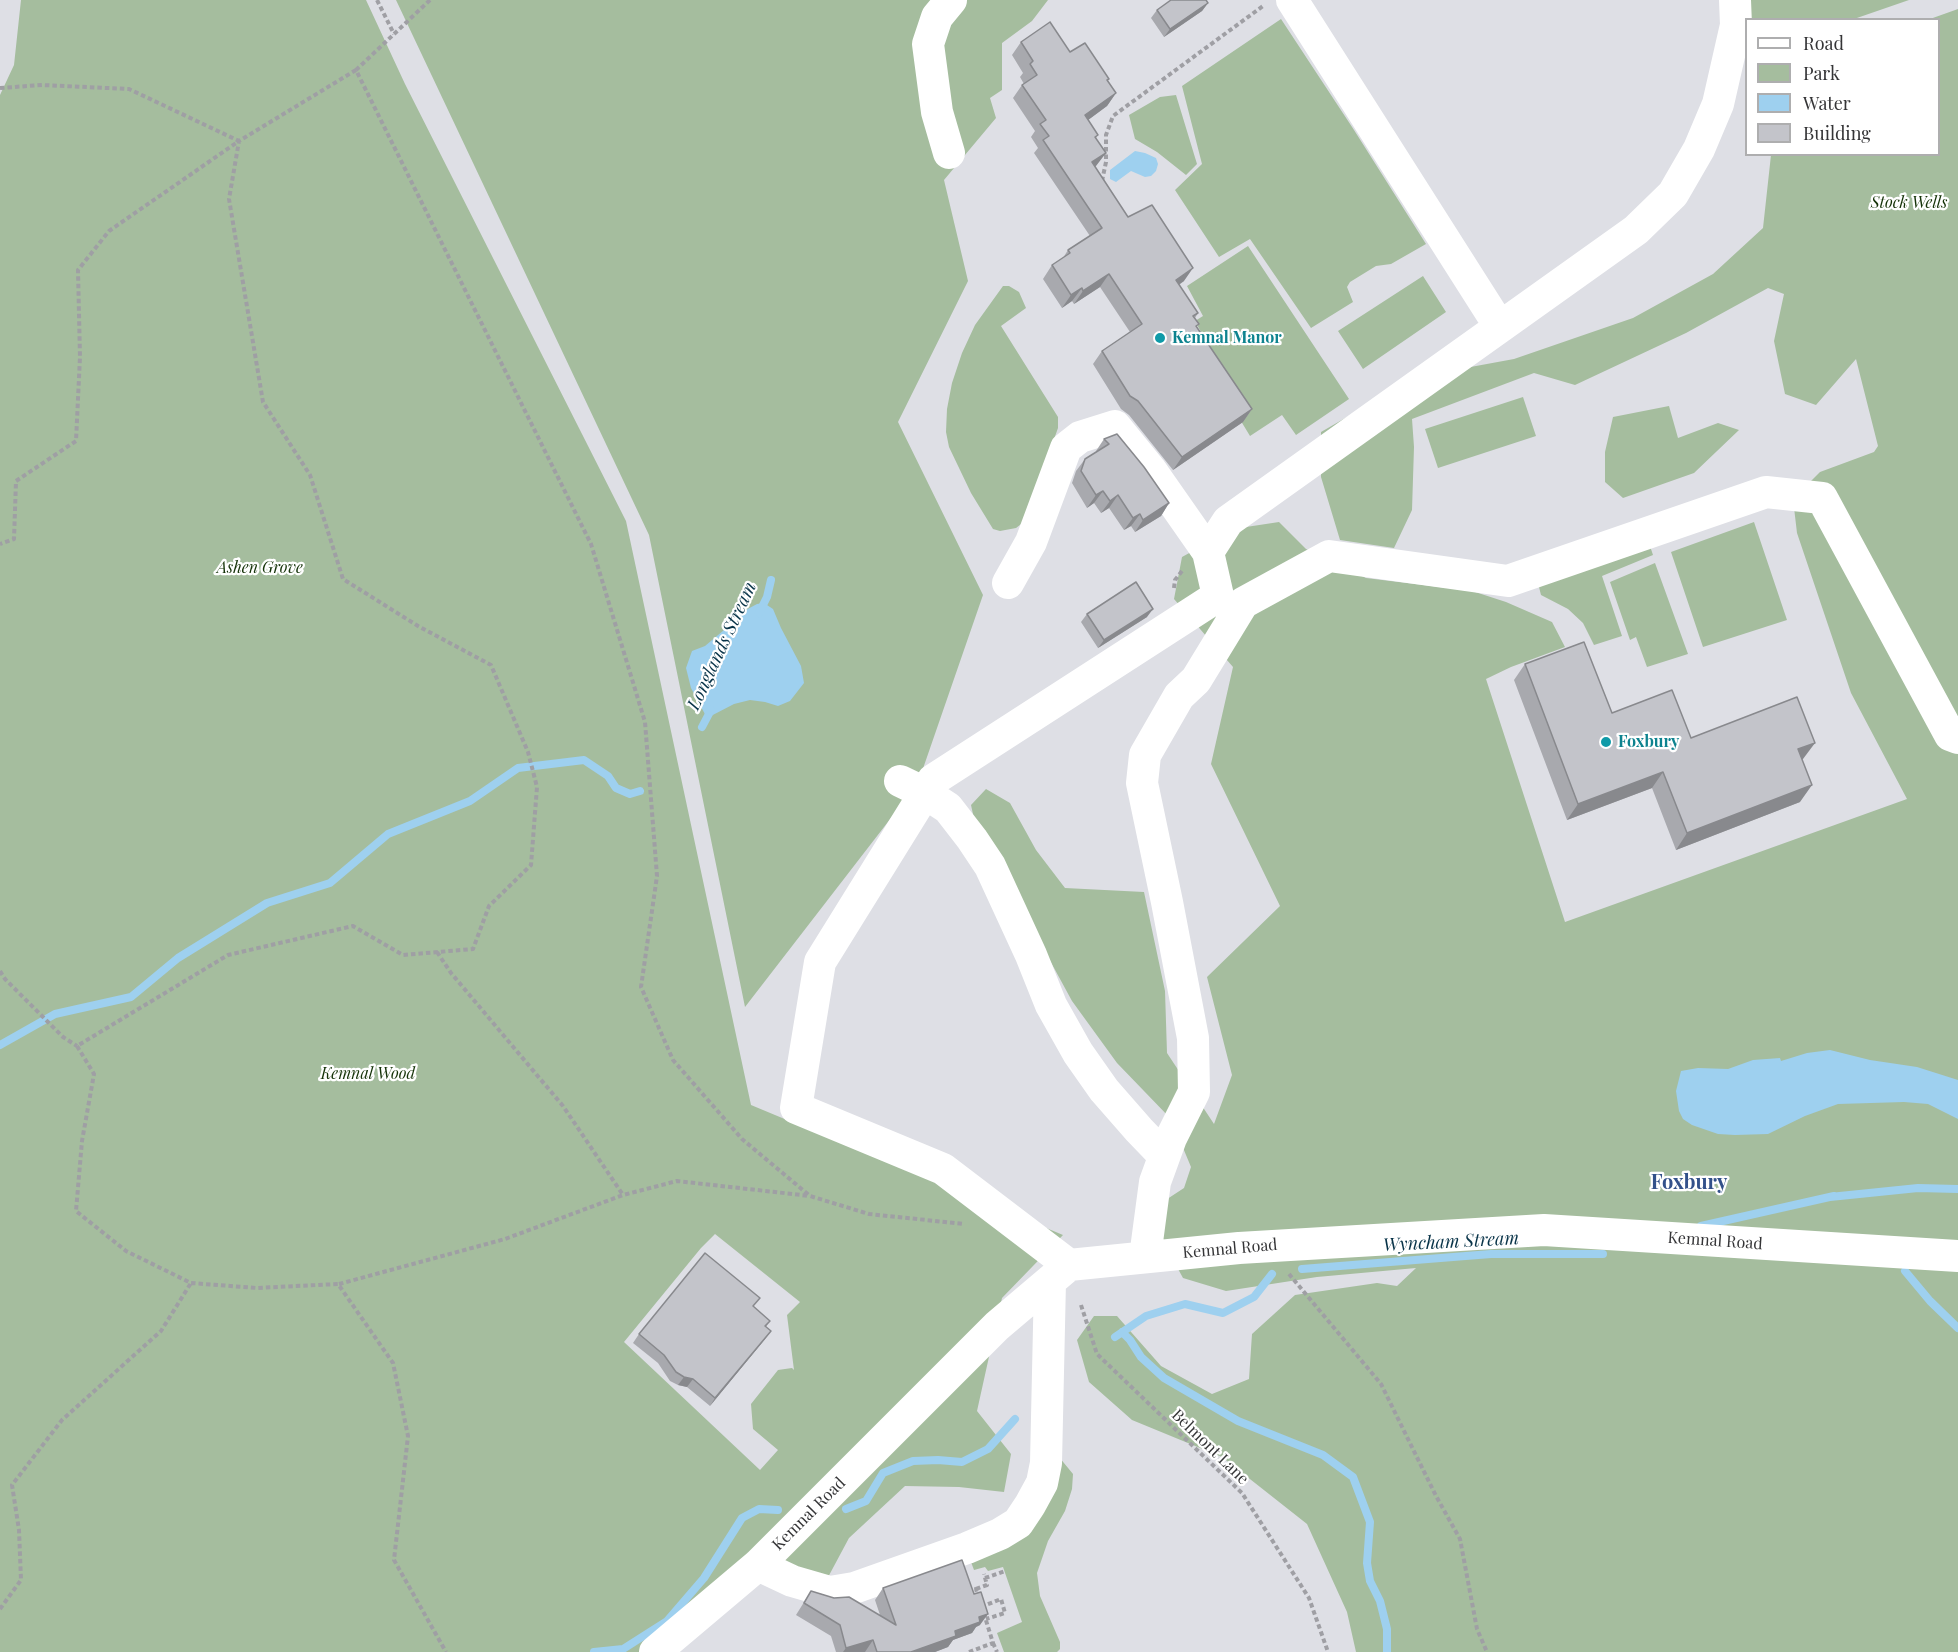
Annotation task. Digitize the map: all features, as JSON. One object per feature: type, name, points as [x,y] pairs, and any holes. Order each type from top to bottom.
[{"type":"street","points":[[949,153],[944,142],[938,112],[928,44],[938,17],[951,0]]},
{"type":"street","points":[[1292,0],[1500,327]]},
{"type":"street","points":[[1208,552],[1228,521],[1636,230],[1673,194],[1699,149],[1718,104],[1736,25],[1735,0]]},
{"type":"street","points":[[758,1565],[792,1581],[831,1592],[854,1588],[962,1550],[1000,1534],[1018,1523],[1042,1483],[1046,1463],[1059,1273],[943,1169],[796,1108],[820,962],[913,787],[933,780],[1218,596],[1208,552],[1150,469],[1115,426],[1080,437],[1066,448],[1031,542],[1008,583]]},
{"type":"street","points":[[1145,1257],[1155,1182],[1171,1138],[1194,1092],[1193,1038],[1142,783],[1144,755],[1179,696],[1196,680],[1243,603],[1329,556],[1508,581],[1766,492],[1822,498],[1950,735],[1958,738]]},
{"type":"street","points":[[913,787],[948,808],[972,839],[990,866],[1051,1005],[1078,1053],[1104,1090],[1164,1156]]},
{"type":"street","name":"Kemnal Road","points":[[655,1652],[758,1565],[997,1326],[1059,1273],[1145,1257],[1265,1246],[1544,1230],[1958,1256]]},
{"type":"path","points":[[377,0],[394,34]]},
{"type":"path","points":[[0,544],[14,539],[16,481],[76,441],[80,357],[78,270],[109,231],[239,141],[356,70],[430,0]]},
{"type":"path","points":[[1102,187],[1106,162],[1106,135],[1113,116],[1271,0]]},
{"type":"path","points":[[356,70],[591,544],[645,722],[657,876],[641,987],[673,1060],[742,1139],[810,1196]]},
{"type":"path","points":[[0,88],[42,85],[129,89],[239,141]]},
{"type":"path","points":[[77,1047],[228,955],[353,926],[403,955],[473,949],[489,906],[531,865],[537,787],[528,752],[491,665],[418,626],[343,579],[310,475],[263,402],[229,199],[239,141]]},
{"type":"path","points":[[436,952],[563,1106],[623,1195]]},
{"type":"path","points":[[0,971],[5,979],[77,1047],[94,1074],[82,1141],[76,1211],[126,1251],[191,1283],[257,1288],[338,1284],[506,1239],[623,1195],[677,1181],[810,1196],[869,1214],[975,1226]]},
{"type":"path","points":[[1265,1246],[1381,1384],[1436,1497],[1460,1539],[1477,1629],[1487,1652]]},
{"type":"path","name":"Belmont Lane","points":[[1059,1273],[1077,1292],[1097,1354],[1242,1493],[1309,1598],[1328,1652]]},
{"type":"path","points":[[0,1610],[21,1580],[19,1530],[12,1485],[62,1420],[161,1331],[191,1283]]},
{"type":"path","points":[[338,1284],[393,1363],[408,1436],[394,1560],[446,1652]]},
{"type":"path","points":[[962,1550],[971,1576],[983,1572],[987,1585],[963,1593],[962,1586]]},
{"type":"path","points":[[985,1578],[1005,1571]]},
{"type":"path","points":[[976,1589],[997,1652]]},
{"type":"path","points":[[981,1606],[1001,1599],[1005,1613],[986,1620]]},
{"type":"path","points":[[969,1652],[993,1643]]},
{"type":"green space","name":"Kemnal Wood","points":[[21,0],[366,0],[405,84],[626,521],[751,1105],[1063,1235],[1002,1298],[977,1411],[1011,1454],[1004,1492],[959,1487],[905,1486],[849,1538],[826,1581],[755,1551],[654,1652],[0,1652],[0,95],[14,65]],"holes":[[[715,1234],[800,1302],[787,1315],[794,1370],[792,1368],[778,1370],[751,1404],[753,1429],[778,1450],[760,1470],[624,1342]]]},
{"type":"green space","points":[[396,0],[1048,0],[1032,21],[1002,43],[1002,90],[990,98],[996,118],[944,180],[968,281],[898,422],[983,595],[918,783],[745,1007],[649,535]]},
{"type":"green space","points":[[1750,0],[1909,0],[1857,18],[1750,18]]},
{"type":"green space","name":"Stock Wells","points":[[1958,9],[1958,1652],[1356,1652],[1347,1612],[1307,1524],[1222,1457],[1132,1420],[1089,1382],[1077,1340],[1094,1316],[1117,1316],[1161,1366],[1212,1394],[1249,1379],[1252,1334],[1295,1295],[1377,1283],[1397,1286],[1416,1268],[1317,1277],[1226,1291],[1183,1278],[1160,1236],[1155,1207],[1184,1188],[1191,1167],[1171,1119],[1117,1063],[1072,1001],[1035,933],[980,846],[971,805],[986,789],[1010,803],[1036,850],[1065,888],[1144,892],[1165,991],[1167,1053],[1214,1124],[1232,1075],[1207,977],[1280,906],[1211,764],[1233,667],[1174,599],[1182,557],[1233,529],[1279,522],[1306,549],[1366,578],[1472,591],[1506,602],[1552,622],[1565,647],[1486,679],[1565,922],[1907,799],[1851,693],[1797,533],[1793,499],[1820,472],[1874,452],[1878,446],[1856,359],[1816,405],[1785,394],[1774,341],[1784,294],[1768,288],[1686,333],[1575,385],[1534,373],[1412,419],[1414,447],[1412,510],[1394,548],[1340,540],[1321,477],[1321,432],[1394,390],[1438,373],[1514,359],[1633,318],[1713,274],[1763,228],[1771,156],[1940,156],[1940,18],[1933,18]]},
{"type":"green space","points":[[1281,19],[1426,244],[1391,264],[1376,266],[1350,282],[1347,287],[1353,302],[1311,328],[1250,239],[1219,257],[1175,190],[1202,164],[1182,86]]},
{"type":"green space","points":[[1176,95],[1197,164],[1186,175],[1157,152],[1135,139],[1129,115],[1160,97]]},
{"type":"green space","points":[[1248,246],[1349,399],[1296,435],[1282,415],[1250,436],[1190,337],[1201,332],[1195,321],[1203,316],[1187,286]]},
{"type":"green space","points":[[1423,276],[1446,312],[1363,369],[1338,331]]},
{"type":"green space","points":[[1003,286],[1009,286],[1019,292],[1026,308],[1001,326],[1058,417],[1058,428],[1025,521],[1016,528],[1000,531],[993,529],[971,493],[949,447],[946,432],[947,409],[952,383],[962,353],[975,325]]},
{"type":"green space","points":[[1523,397],[1536,436],[1438,468],[1425,429]]},
{"type":"green space","points":[[1669,406],[1678,438],[1718,423],[1739,430],[1694,473],[1623,498],[1605,482],[1605,452],[1613,417]]},
{"type":"green space","points":[[1754,522],[1787,620],[1703,647],[1671,552]]},
{"type":"green space","points":[[1647,537],[1653,555],[1602,576],[1622,636],[1594,645],[1583,623],[1568,609],[1541,595],[1538,583]]},
{"type":"green space","points":[[1655,563],[1688,654],[1647,667],[1636,637],[1630,640],[1610,582]]},
{"type":"green space","points":[[1059,1457],[1073,1474],[1072,1489],[1065,1511],[1048,1541],[1037,1573],[1040,1596],[1060,1642],[1060,1649],[1057,1652],[1004,1652],[997,1633],[1022,1622],[1003,1567],[988,1571],[985,1567],[974,1570],[968,1554]]},
{"type":"water","points":[[1135,151],[1156,158],[1158,164],[1156,171],[1151,176],[1145,177],[1131,171],[1116,182],[1110,179],[1110,170]]},
{"type":"water","points":[[764,603],[773,609],[801,666],[804,683],[790,701],[778,706],[750,700],[734,704],[707,718],[691,688],[686,668],[692,651],[705,646],[724,630],[729,619],[757,604]]},
{"type":"water","points":[[1830,1050],[1870,1060],[1917,1067],[1958,1080],[1958,1119],[1928,1104],[1904,1102],[1838,1104],[1805,1116],[1768,1134],[1735,1135],[1718,1134],[1692,1125],[1683,1119],[1679,1111],[1676,1091],[1681,1071],[1698,1068],[1728,1069],[1753,1060],[1780,1058],[1781,1061],[1807,1053]]},
{"type":"building","points":[[1171,0],[1206,0],[1208,3],[1170,29],[1157,10]]},
{"type":"building","points":[[1050,22],[1070,52],[1085,43],[1116,93],[1085,115],[1098,135],[1095,137],[1106,153],[1092,162],[1128,217],[1152,205],[1193,268],[1176,280],[1198,313],[1193,316],[1199,324],[1196,326],[1252,409],[1182,457],[1138,401],[1130,396],[1102,351],[1142,324],[1109,274],[1083,291],[1082,288],[1071,295],[1052,265],[1070,253],[1068,250],[1102,228],[1043,140],[1049,136],[1040,124],[1046,120],[1022,85],[1037,75],[1030,64],[1033,61],[1021,42]]},
{"type":"building","points":[[1117,434],[1169,503],[1143,520],[1140,514],[1133,518],[1118,495],[1110,501],[1103,491],[1096,495],[1081,471],[1085,459],[1109,444],[1104,439]]},
{"type":"building","points":[[1136,582],[1153,609],[1104,640],[1087,614]]},
{"type":"building","name":"Foxbury","points":[[1584,642],[1612,713],[1672,690],[1691,738],[1797,697],[1815,743],[1798,749],[1812,785],[1687,833],[1663,772],[1578,804],[1525,664]]},
{"type":"building","points":[[705,1253],[760,1298],[753,1306],[770,1321],[765,1326],[771,1331],[715,1398],[693,1379],[676,1372],[664,1355],[639,1334]]},
{"type":"building","points":[[962,1560],[974,1594],[981,1592],[988,1614],[979,1617],[980,1622],[955,1631],[956,1636],[911,1652],[877,1652],[873,1640],[846,1648],[840,1625],[804,1603],[811,1591],[834,1598],[849,1597],[896,1625],[883,1588]]},
{"type":"waterway","name":"Longlands Stream","points":[[759,613],[767,597],[771,580]]},
{"type":"waterway","name":"Longlands Stream","points":[[702,727],[711,710]]},
{"type":"waterway","name":"Longlands Stream","points":[[0,1045],[55,1014],[131,997],[178,958],[267,903],[330,883],[388,834],[470,801],[518,768],[584,760],[608,776],[616,788],[630,794],[640,791]]},
{"type":"waterway","name":"Wyncham Stream","points":[[1830,1197],[1918,1188],[1958,1189]]},
{"type":"waterway","name":"Wyncham Stream","points":[[1701,1226],[1834,1196]]},
{"type":"waterway","name":"Wyncham Stream","points":[[1302,1269],[1491,1254],[1603,1254]]},
{"type":"waterway","points":[[1905,1271],[1930,1301],[1958,1328]]},
{"type":"waterway","name":"Wyncham Stream","points":[[1115,1337],[1146,1316],[1185,1304],[1223,1313],[1254,1297],[1272,1274]]},
{"type":"waterway","points":[[1122,1332],[1141,1357],[1164,1378],[1238,1421],[1323,1455],[1353,1477],[1370,1522],[1367,1563],[1370,1581],[1380,1601],[1387,1629],[1387,1652]]},
{"type":"waterway","name":"Wyncham Stream","points":[[846,1509],[866,1501],[883,1473],[913,1461],[962,1462],[988,1449],[1015,1419]]},
{"type":"waterway","name":"Wyncham Stream","points":[[594,1652],[623,1649],[667,1621],[704,1578],[742,1518],[759,1509],[778,1510]]},
{"type":"place","name":"Kemnal Manor","points":[[1160,338]]},
{"type":"place","name":"Foxbury","points":[[1606,742]]},
{"type":"district","name":"Foxbury","points":[[1689,1183]]},
{"type":"park label","name":"Ashen Grove","points":[[260,568]]}]
